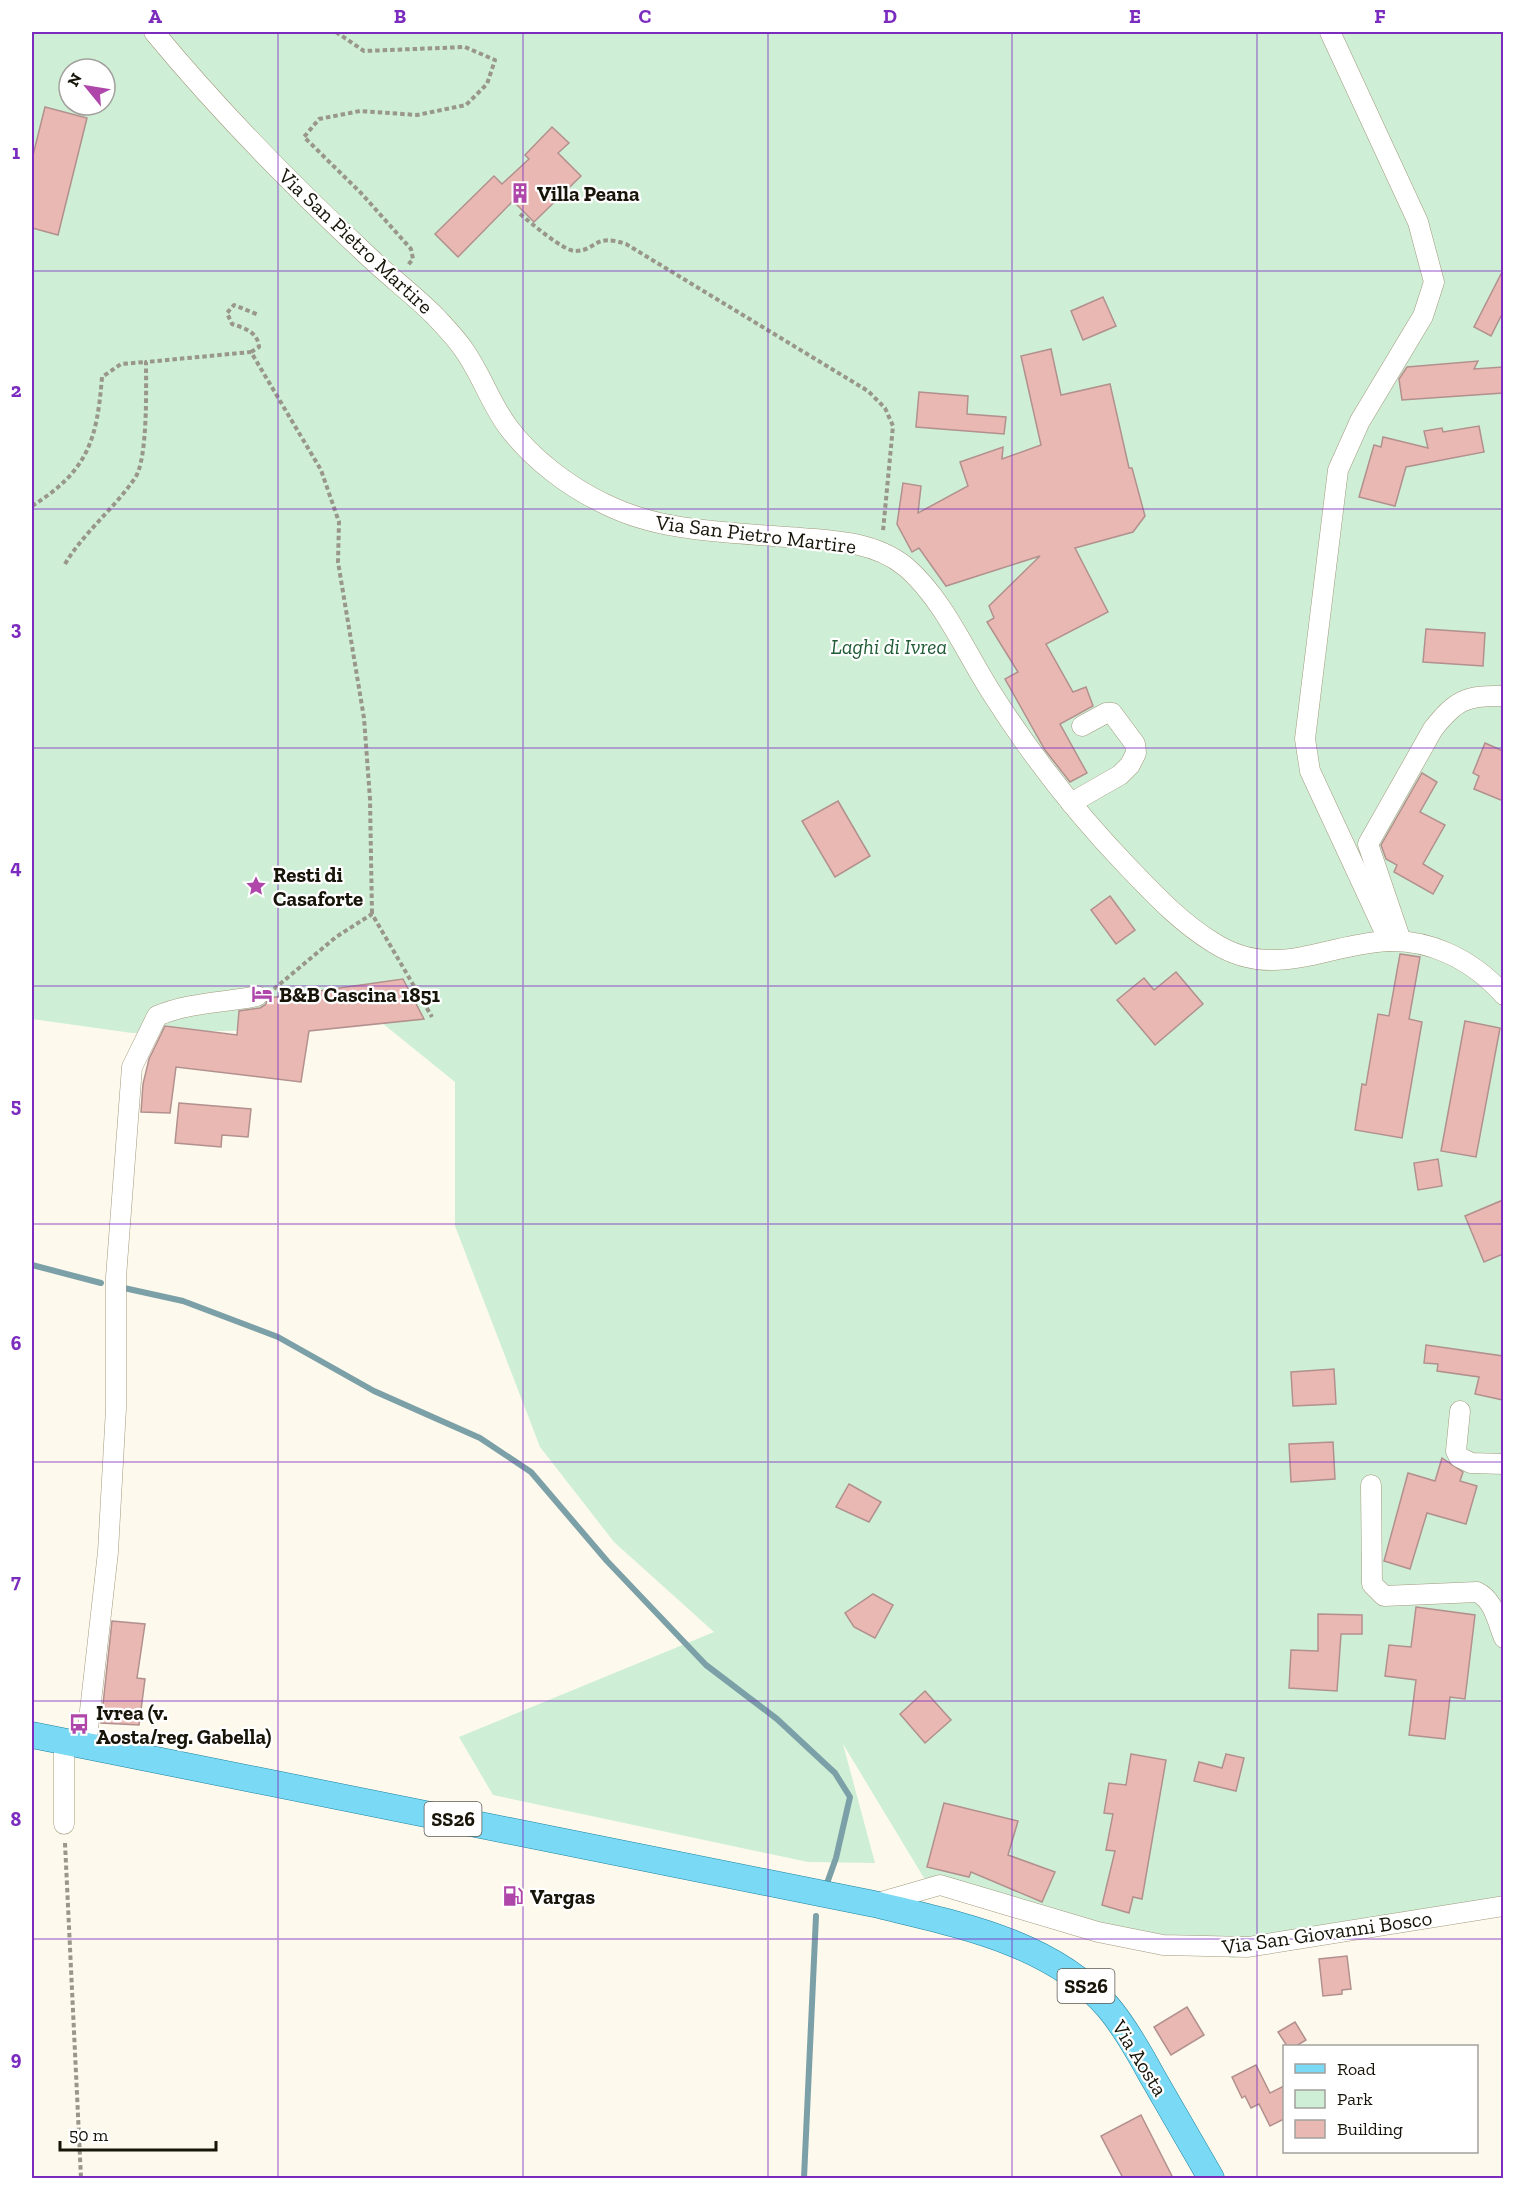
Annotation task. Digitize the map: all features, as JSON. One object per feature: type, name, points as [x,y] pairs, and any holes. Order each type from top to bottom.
[{"type":"main road","name":"SS26","points":[[32,1735],[874,1904]]},
{"type":"main road","name":"Via Aosta","points":[[874,1904],[960,1925],[1006,1941],[1065,1971],[1090,1990],[1108,2008],[1126,2032],[1211,2178]]},
{"type":"street","name":"Via San Pietro Martire","points":[[154,32],[227,115],[292,183],[434,316],[464,350],[507,426],[533,455],[565,481],[604,504],[657,524],[839,540],[881,553],[900,562],[925,589],[949,622],[1024,743],[1071,803],[1165,906],[1220,947],[1238,954],[1278,960],[1395,941],[1419,943],[1449,954],[1481,973],[1503,995]]},
{"type":"street","points":[[1330,32],[1418,222],[1434,282],[1423,316],[1360,422],[1338,470],[1305,739],[1310,771],[1395,941]]},
{"type":"street","points":[[1395,941],[1368,844],[1432,729],[1444,714],[1464,699],[1480,695],[1503,696]]},
{"type":"street","points":[[1071,803],[1120,775],[1130,765],[1136,753],[1135,744],[1112,713],[1106,713],[1082,726]]},
{"type":"street","points":[[64,1824],[75,1743],[108,1552],[116,1408],[116,1277],[132,1067],[157,1016],[182,1005],[226,1003],[257,996]]},
{"type":"street","points":[[1460,1411],[1456,1451],[1459,1457],[1472,1463],[1503,1464]]},
{"type":"street","points":[[1371,1485],[1372,1584],[1377,1592],[1384,1596],[1477,1592],[1486,1596],[1491,1604],[1503,1638]]},
{"type":"street","name":"Via San Giovanni Bosco","points":[[874,1904],[940,1885],[1098,1932],[1163,1945],[1216,1948],[1248,1947],[1503,1906]]},
{"type":"path","points":[[336,32],[364,51],[465,47],[495,60],[488,84],[466,105],[417,115],[360,111],[319,119],[304,137],[411,249],[413,259]]},
{"type":"path","points":[[520,214],[569,250],[580,250],[598,240],[626,244],[868,391],[885,408],[892,426],[881,553]]},
{"type":"path","points":[[32,506],[64,481],[90,448],[99,419],[102,377],[121,364],[251,352],[259,347],[258,340],[248,330],[232,324],[226,313],[234,305],[259,315]]},
{"type":"path","points":[[251,352],[321,470],[339,522],[339,562],[364,718],[370,799],[372,914],[432,1017]]},
{"type":"path","points":[[65,564],[76,545],[137,476],[146,409],[146,362]]},
{"type":"path","points":[[257,996],[270,992],[336,937],[372,914]]},
{"type":"path","points":[[64,1824],[81,2178]]},
{"type":"green space","name":"Laghi di Ivrea","points":[[32,32],[1503,32],[1503,1899],[1339,1939],[1233,1958],[1058,1927],[924,1878],[843,1744],[875,1863],[808,1862],[493,1795],[459,1737],[714,1632],[614,1542],[540,1447],[455,1226],[455,1082],[371,1014],[266,1030],[132,1033],[32,1019]]},
{"type":"building","points":[[45,107],[57,110],[57,117],[87,118],[58,235],[32,228],[32,159]]},
{"type":"building","name":"Villa Peana","points":[[552,127],[569,143],[558,153],[581,176],[534,222],[513,201],[458,257],[435,234],[494,176],[502,184],[529,159],[525,155]]},
{"type":"building","points":[[1503,270],[1503,312],[1491,336],[1474,327]]},
{"type":"building","points":[[1103,297],[1116,326],[1083,340],[1071,311]]},
{"type":"building","points":[[1051,349],[1061,395],[1110,384],[1129,468],[1132,468],[1145,516],[1133,532],[1075,548],[1108,612],[1046,644],[1073,692],[1086,687],[1093,706],[1060,724],[1087,773],[1070,782],[1045,750],[1005,679],[1018,672],[987,622],[994,618],[989,606],[1040,556],[946,586],[919,548],[912,552],[897,524],[903,483],[921,486],[918,513],[968,486],[960,462],[1003,447],[1002,459],[1041,445],[1021,356]]},
{"type":"building","points":[[1478,361],[1474,369],[1503,367],[1503,393],[1402,400],[1399,379],[1407,367]]},
{"type":"building","points":[[919,392],[968,396],[967,414],[1006,417],[1004,434],[916,427]]},
{"type":"building","points":[[1479,426],[1484,452],[1406,467],[1395,506],[1359,497],[1374,445],[1381,447],[1383,437],[1428,448],[1424,431],[1442,428],[1443,432]]},
{"type":"building","points":[[1426,629],[1485,633],[1483,666],[1423,662]]},
{"type":"building","points":[[1485,743],[1503,751],[1503,801],[1474,789],[1479,776],[1473,773]]},
{"type":"building","points":[[1422,773],[1437,782],[1420,812],[1445,825],[1423,864],[1443,876],[1433,894],[1394,872],[1397,865],[1386,859],[1381,845]]},
{"type":"building","points":[[838,801],[870,856],[835,877],[802,821]]},
{"type":"building","points":[[1110,896],[1135,930],[1116,944],[1091,910]]},
{"type":"building","points":[[1400,954],[1420,957],[1409,1019],[1422,1022],[1402,1138],[1355,1130],[1362,1084],[1366,1085],[1378,1014],[1389,1016]]},
{"type":"building","points":[[1176,972],[1203,1004],[1155,1045],[1117,1000],[1144,978],[1154,990]]},
{"type":"building","points":[[403,979],[424,1019],[309,1031],[301,1082],[176,1067],[170,1113],[141,1112],[143,1084],[149,1059],[165,1026],[237,1035],[239,1011],[260,1008],[269,998]]},
{"type":"building","points":[[1465,1021],[1500,1028],[1476,1157],[1441,1151]]},
{"type":"building","points":[[179,1103],[251,1109],[248,1137],[222,1135],[221,1147],[175,1143]]},
{"type":"building","points":[[1438,1159],[1442,1186],[1418,1190],[1414,1163]]},
{"type":"building","points":[[1503,1200],[1503,1254],[1484,1262],[1465,1216]]},
{"type":"building","points":[[1426,1345],[1503,1356],[1503,1400],[1475,1394],[1479,1377],[1437,1371],[1438,1364],[1424,1363]]},
{"type":"building","points":[[1334,1369],[1336,1404],[1293,1406],[1291,1372]]},
{"type":"building","points":[[1333,1442],[1335,1479],[1291,1482],[1289,1444]]},
{"type":"building","points":[[1442,1458],[1463,1472],[1460,1481],[1477,1486],[1466,1524],[1427,1513],[1410,1569],[1384,1561],[1408,1473],[1435,1481]]},
{"type":"building","points":[[849,1484],[881,1502],[869,1522],[836,1507]]},
{"type":"building","points":[[873,1594],[893,1605],[875,1638],[854,1627],[845,1613]]},
{"type":"building","points":[[1416,1607],[1475,1615],[1465,1699],[1450,1697],[1445,1739],[1409,1735],[1416,1680],[1385,1676],[1389,1645],[1411,1647]]},
{"type":"building","points":[[1318,1614],[1362,1615],[1362,1634],[1341,1634],[1337,1691],[1289,1688],[1291,1650],[1318,1651]]},
{"type":"building","points":[[112,1621],[145,1624],[137,1678],[145,1679],[139,1725],[101,1723]]},
{"type":"building","points":[[925,1691],[951,1720],[925,1743],[900,1714]]},
{"type":"building","points":[[1131,1754],[1166,1760],[1142,1899],[1133,1897],[1129,1913],[1102,1905],[1115,1851],[1106,1850],[1113,1814],[1104,1813],[1109,1783],[1126,1785]]},
{"type":"building","points":[[1226,1754],[1244,1758],[1236,1791],[1194,1781],[1199,1762],[1222,1768]]},
{"type":"building","points":[[944,1803],[1018,1821],[1008,1855],[1055,1872],[1042,1902],[971,1872],[969,1877],[927,1867]]},
{"type":"building","points":[[1347,1956],[1351,1989],[1342,1990],[1342,1994],[1323,1996],[1319,1959]]},
{"type":"building","points":[[1187,2007],[1204,2035],[1171,2055],[1154,2027]]},
{"type":"building","points":[[1295,2022],[1306,2040],[1298,2045],[1286,2045],[1278,2032]]},
{"type":"building","points":[[1256,2065],[1270,2093],[1283,2086],[1283,2120],[1270,2126],[1259,2104],[1251,2108],[1245,2096],[1242,2098],[1232,2077]]},
{"type":"building","points":[[1141,2115],[1173,2178],[1123,2178],[1101,2136]]},
{"type":"waterway","points":[[32,1265],[101,1283]]},
{"type":"waterway","points":[[124,1288],[183,1301],[278,1337],[374,1391],[480,1438],[531,1472],[607,1561],[706,1665],[777,1719],[835,1773],[850,1797],[836,1858],[826,1886]]},
{"type":"waterway","points":[[804,2178],[816,1916]]},
{"type":"place","name":"Villa Peana","points":[[520,193]]},
{"type":"place","name":"Resti di Casaforte","points":[[256,886]]},
{"type":"place","name":"B&B Cascina 1851","points":[[262,994]]},
{"type":"place","name":"Ivrea (v. Aosta/reg. Gabella)","points":[[79,1724]]},
{"type":"place","name":"Vargas","points":[[513,1896]]}]
